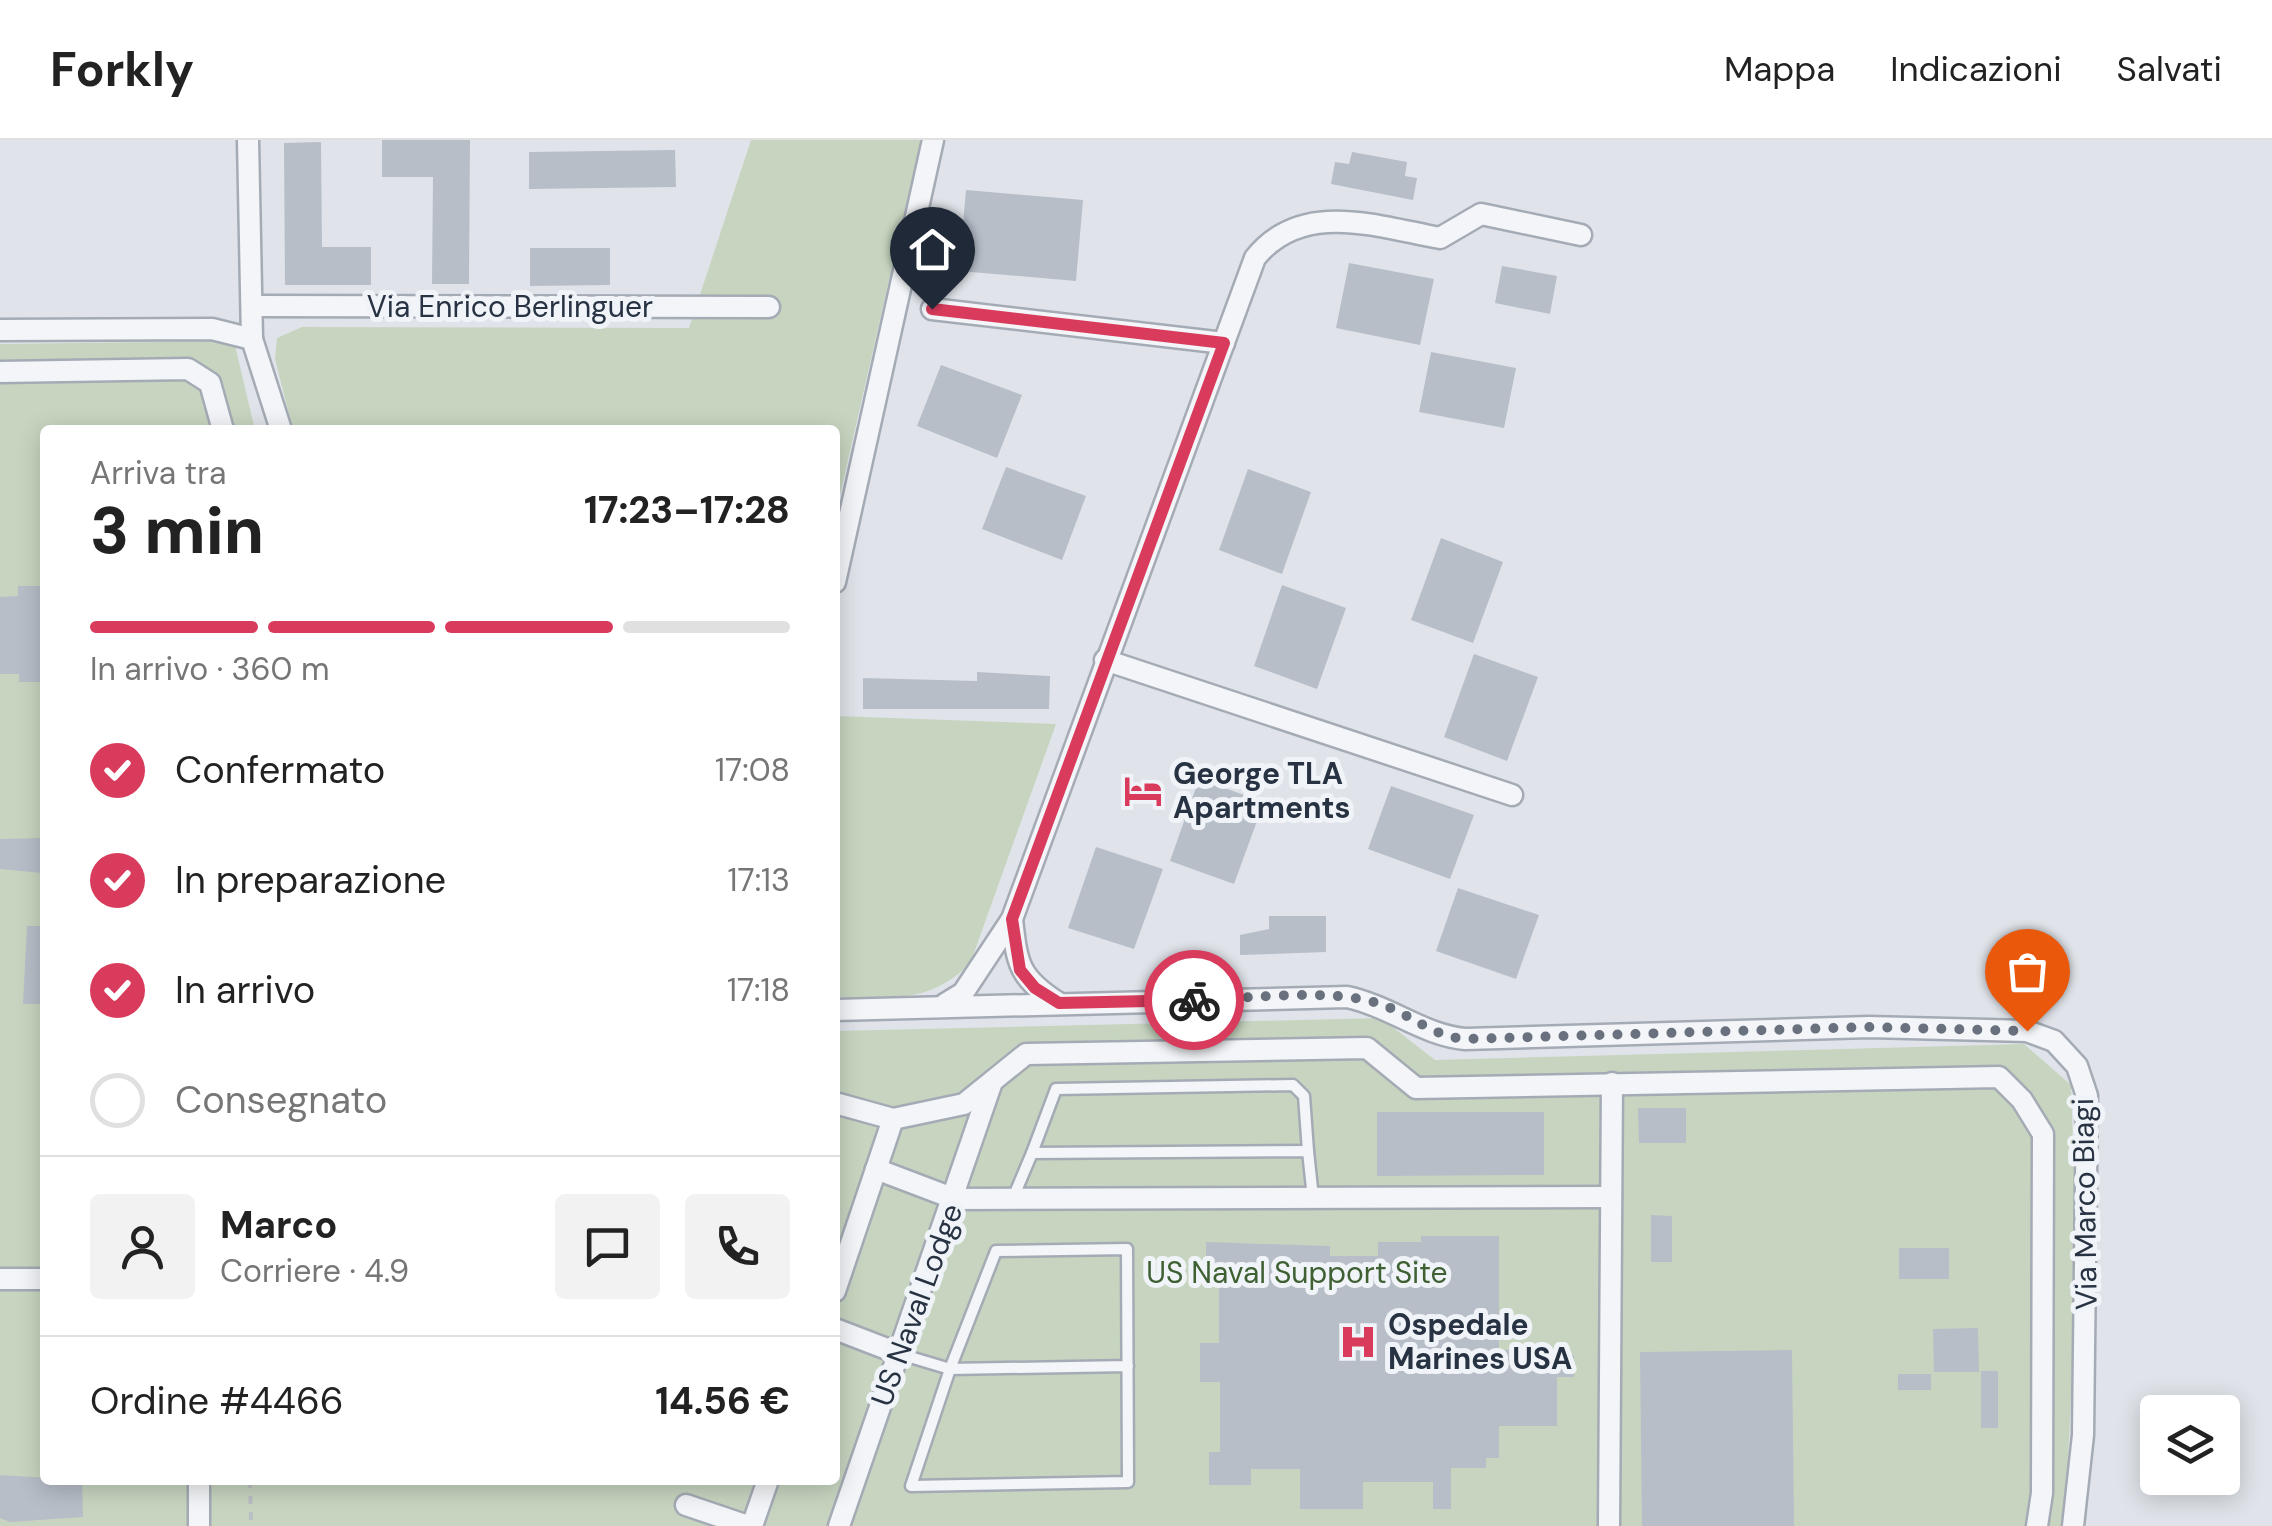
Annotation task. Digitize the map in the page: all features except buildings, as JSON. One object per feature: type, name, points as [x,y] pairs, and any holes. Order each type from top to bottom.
[{"type":"street","points":[[248,140],[252,339],[279,425]]},
{"type":"street","points":[[840,559],[933,140]]},
{"type":"street","points":[[942,1006],[963,993],[1012,919],[1255,258],[1269,241],[1302,225],[1335,219],[1440,238],[1481,214],[1581,236]]},
{"type":"street","name":"Via Enrico Berlinguer","points":[[252,306],[769,307]]},
{"type":"street","points":[[932,309],[1224,343]]},
{"type":"street","points":[[0,330],[212,329],[252,339]]},
{"type":"street","points":[[0,372],[188,369],[210,383],[222,425]]},
{"type":"street","points":[[1105,660],[1512,795]]},
{"type":"street","points":[[1012,919],[1020,970],[1035,988],[1059,1003]]},
{"type":"street","points":[[973,979],[996,1004],[1020,970]]},
{"type":"street","name":"Via Marco Biagi","points":[[840,1010],[1347,997],[1382,1004],[1444,1037],[1465,1039],[1869,1027],[2027,1031],[2054,1040],[2077,1066],[2088,1096],[2084,1416],[2073,1526]]},
{"type":"street","points":[[840,1104],[893,1119],[964,1104],[1026,1054],[1367,1048],[1416,1088],[2000,1077],[2022,1100],[2042,1134],[2042,1493],[2037,1526]]},
{"type":"street","name":"US Naval Lodge","points":[[839,1526],[955,1199],[992,1082]]},
{"type":"street","points":[[1609,1526],[1612,1083]]},
{"type":"street","points":[[840,1276],[893,1119]]},
{"type":"street","points":[[876,1169],[955,1199],[1611,1197]]},
{"type":"street","points":[[0,1280],[40,1279]]},
{"type":"street","points":[[840,1331],[900,1354]]},
{"type":"street","points":[[198,1485],[198,1526]]},
{"type":"street","points":[[686,1504],[750,1526],[766,1485]]},
{"type":"lane","points":[[1013,1199],[1056,1090],[1294,1086],[1304,1096],[1313,1198]]},
{"type":"lane","points":[[1032,1154],[1308,1151]]},
{"type":"lane","points":[[1127,1249],[1128,1366],[1128,1482],[911,1486],[950,1369],[996,1251],[1127,1249]]},
{"type":"lane","points":[[900,1354],[950,1369],[1128,1366]]},
{"type":"path","points":[[250,1485],[251,1526]]},
{"type":"green space","points":[[751,140],[921,140],[840,495],[840,425],[292,425],[275,359],[277,338],[302,327],[689,328]]},
{"type":"green space","name":"US Naval Support Site","points":[[234,341],[254,425],[40,425],[40,1485],[840,1485],[840,1031],[1381,1018],[1435,1060],[2024,1044],[2071,1085],[2077,1265],[2065,1526],[0,1526],[0,344]]},
{"type":"green space","points":[[840,716],[1056,724],[970,964],[938,987],[891,997],[840,997]]},
{"type":"way so far","points":[[1194,1000],[1347,997],[1382,1004],[1444,1037],[1465,1039],[1869,1027],[2027,1031]]},
{"type":"place","name":"George TLA Apartments","points":[[1143,791]]},
{"type":"place","name":"Ospedale Marines USA","points":[[1358,1342]]},
{"type":"route","points":[[932,309],[1224,343],[1012,919],[1020,970],[1035,988],[1059,1003],[1194,1000]]}]
